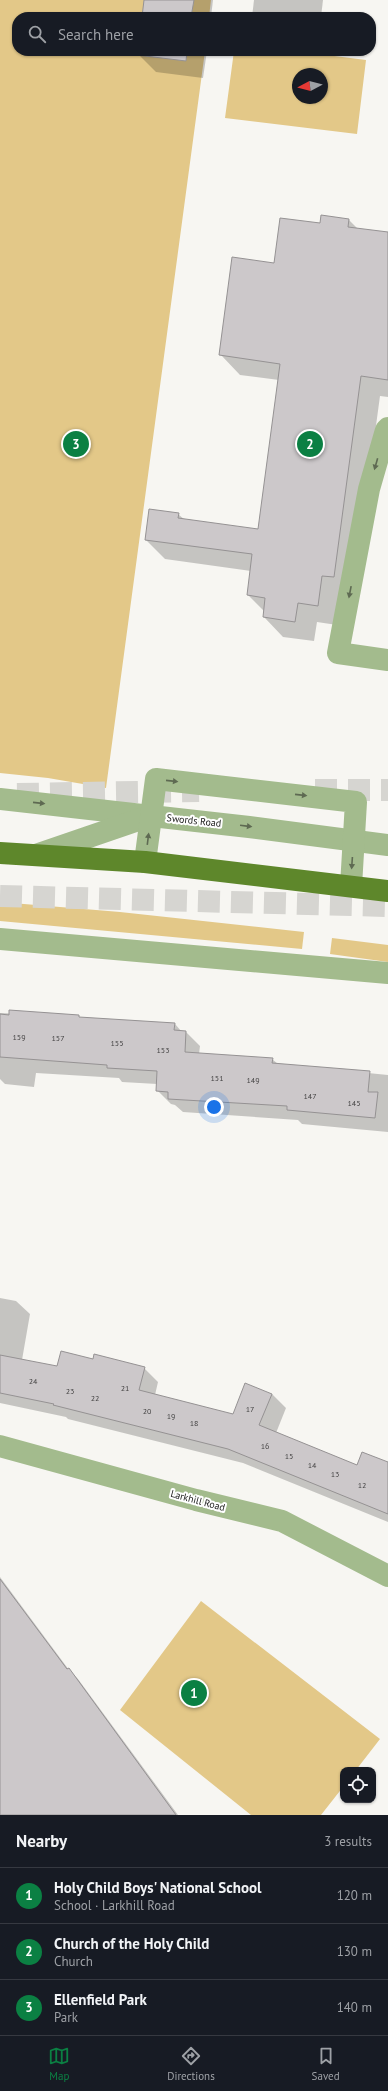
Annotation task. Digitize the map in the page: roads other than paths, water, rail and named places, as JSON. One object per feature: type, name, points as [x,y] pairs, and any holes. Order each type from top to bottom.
[{"type":"main road","points":[[0,853],[145,862],[388,891]]},
{"type":"street","points":[[388,428],[386,430],[369,488],[338,653],[388,660]]},
{"type":"street","points":[[145,862],[156,779],[356,802],[351,886]]},
{"type":"street","name":"Swords Road","points":[[0,799],[388,845]]},
{"type":"street","points":[[36,855],[151,816]]},
{"type":"street","points":[[0,939],[388,973]]},
{"type":"street","name":"Larkhill Road","points":[[0,1446],[196,1500],[282,1521],[388,1576]]},
{"type":"tunnel","points":[[315,790],[388,790]]},
{"type":"tunnel","points":[[17,794],[199,791]]},
{"type":"tunnel","points":[[0,896],[388,906]]},
{"type":"place","name":"Ellenfield Park","points":[[76,444]]},
{"type":"place","name":"Church of the Holy Child","points":[[310,444]]},
{"type":"place","name":"Holy Child Boys' National School","points":[[194,1693]]}]
